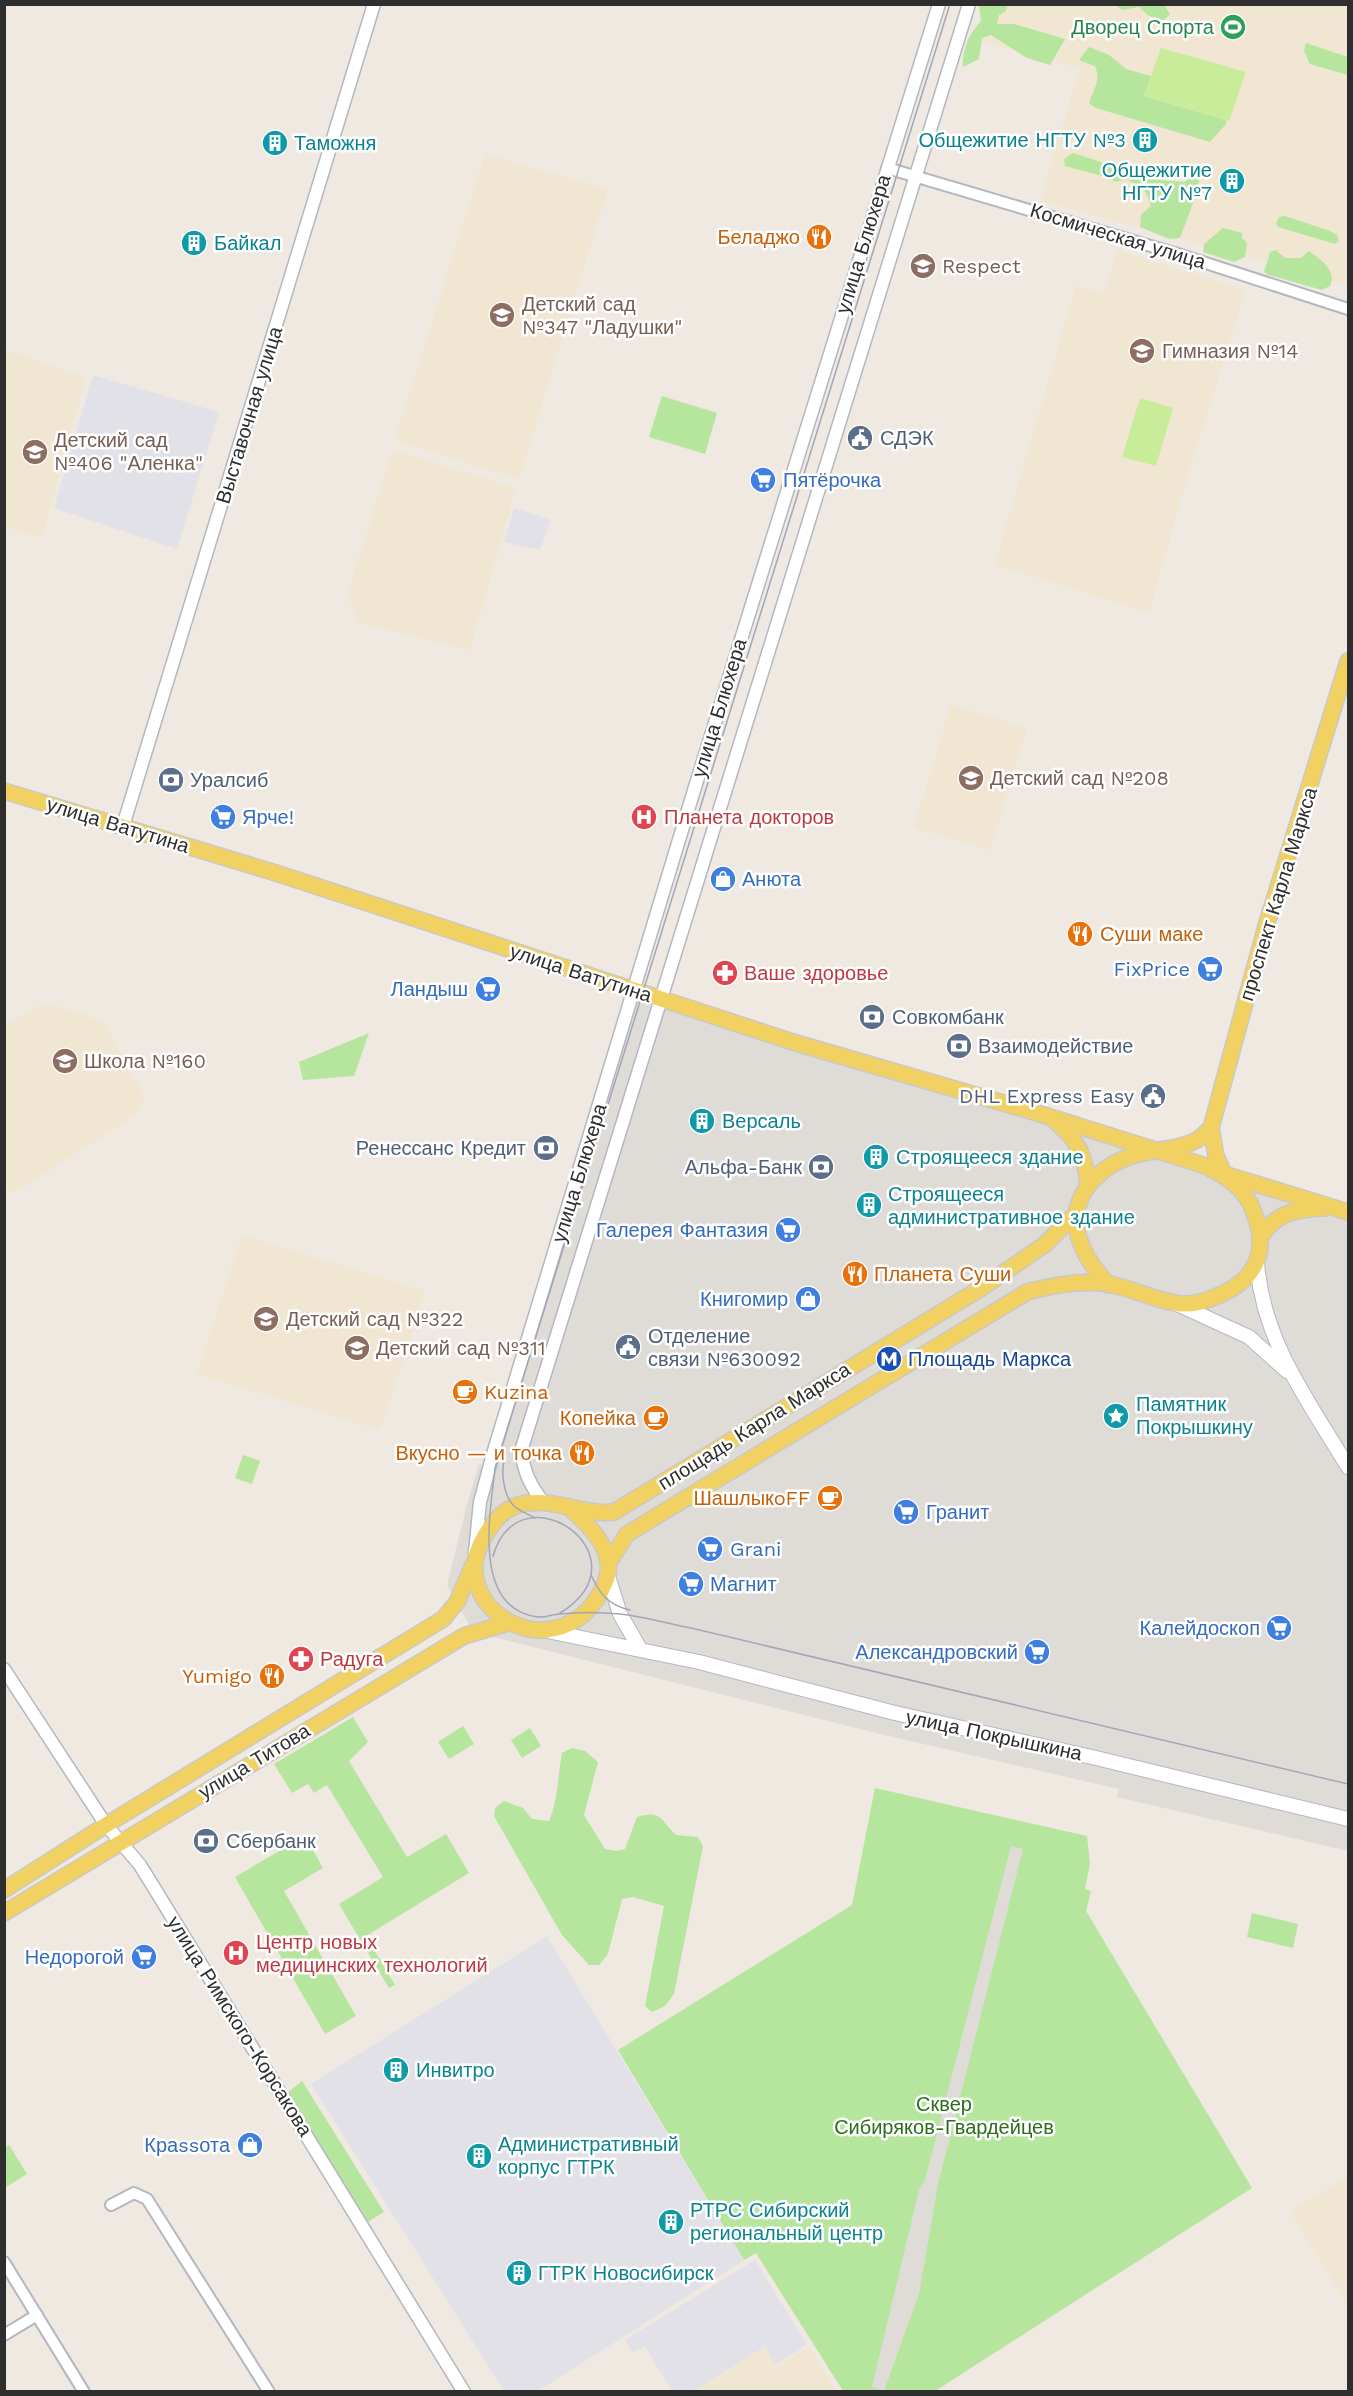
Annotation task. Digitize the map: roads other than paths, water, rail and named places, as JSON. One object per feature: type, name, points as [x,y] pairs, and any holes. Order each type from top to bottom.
[{"type":"main road","name":"проспект Карла Маркса","points":[[1211,1128],[1266,926],[1348,661]]},
{"type":"main road","name":"улица Ватутина","points":[[4,791],[296,880],[633,992],[796,1043],[1046,1115],[1158,1151]]},
{"type":"main road","points":[[1046,1115],[1078,1144],[1083,1154],[1088,1184],[1119,1161],[1197,1139],[1211,1128]]},
{"type":"main road","name":"площадь Карла Маркса","points":[[1211,1128],[1224,1174],[1251,1204],[1261,1237],[1257,1263],[1259,1283],[1266,1312],[1289,1372],[1348,1467]]},
{"type":"main road","name":"площадь Карла Маркса","points":[[1158,1151],[1224,1174]]},
{"type":"main road","points":[[1224,1174],[1348,1212]]},
{"type":"main road","name":"площадь Карла Маркса","points":[[1088,1184],[1077,1213],[1076,1228],[1089,1261],[1109,1285]]},
{"type":"main road","points":[[1261,1237],[1277,1217],[1289,1211],[1333,1208]]},
{"type":"main road","name":"площадь Карла Маркса","points":[[474,1559],[490,1527],[501,1514],[514,1507],[543,1502],[595,1514],[614,1512],[983,1287],[1044,1245],[1077,1213]]},
{"type":"main road","name":"площадь Карла Маркса","points":[[1177,1304],[1203,1302],[1236,1288],[1245,1281],[1257,1263]]},
{"type":"main road","name":"площадь Карла Маркса","points":[[552,1632],[587,1613],[600,1594],[608,1570],[627,1534],[1017,1298],[1056,1284],[1109,1285],[1177,1304],[1249,1337],[1289,1372]]},
{"type":"main road","name":"площадь Карла Маркса","points":[[572,1510],[591,1527],[608,1570]]},
{"type":"main road","points":[[474,1559],[475,1578],[486,1602],[508,1623],[552,1632]]},
{"type":"main road","name":"улица Титова","points":[[4,1890],[442,1619],[457,1602],[474,1559]]},
{"type":"main road","points":[[608,1570],[620,1614],[640,1649]]},
{"type":"main road","name":"улица Титова","points":[[4,1913],[464,1636],[508,1623]]},
{"type":"main road","name":"улица Покрышкина","points":[[552,1632],[640,1649],[895,1713],[1348,1818]]},
{"type":"street","name":"Выставочная улица","points":[[123,826],[374,4]]},
{"type":"street","name":"улица Блюхера","points":[[474,1559],[480,1502],[633,992],[939,4]]},
{"type":"street","name":"улица Блюхера","points":[[543,1502],[529,1484],[521,1451],[969,4]]},
{"type":"street","name":"Космическая улица","points":[[887,168],[1181,255],[1348,309]]},
{"type":"street","name":"улица Римского-Корсакова","points":[[4,1669],[106,1825],[141,1865],[464,2391]]},
{"type":"street","points":[[111,2205],[134,2193],[147,2199],[269,2391]]},
{"type":"street","points":[[4,2262],[84,2391]]},
{"type":"street","points":[[4,2335],[37,2315]]},
{"type":"tram line","points":[[950,4],[495,1468],[489,1533],[494,1578],[503,1597],[517,1610],[538,1617],[590,1612],[647,1618],[1348,1784]]},
{"type":"tram line","points":[[504,1461],[504,1484],[507,1496],[518,1509],[535,1518]]},
{"type":"tram line","points":[[493,1556],[507,1530],[528,1519],[550,1519],[571,1529],[586,1546],[592,1568],[584,1591],[560,1613]]},
{"type":"tram line","points":[[591,1575],[610,1602],[630,1610]]},
{"type":"place","name":"Дворец Спорта","points":[[1233,27]]},
{"type":"place","name":"Общежитие НГТУ №3","points":[[1145,140]]},
{"type":"place","name":"Таможня","points":[[275,143]]},
{"type":"place","name":"Общежитие НГТУ №7","points":[[1232,181]]},
{"type":"place","name":"Беладжо","points":[[819,237]]},
{"type":"place","name":"Байкал","points":[[194,243]]},
{"type":"place","name":"Respect","points":[[923,266]]},
{"type":"place","name":"Детский сад №347 \"Ладушки\"","points":[[502,315]]},
{"type":"place","name":"Гимназия №14","points":[[1142,351]]},
{"type":"place","name":"СДЭК","points":[[860,438]]},
{"type":"place","name":"Детский сад №406 \"Аленка\"","points":[[35,452]]},
{"type":"place","name":"Пятёрочка","points":[[763,480]]},
{"type":"place","name":"Детский сад №208","points":[[971,778]]},
{"type":"place","name":"Уралсиб","points":[[171,780]]},
{"type":"place","name":"Ярче!","points":[[223,817]]},
{"type":"place","name":"Планета докторов","points":[[644,817]]},
{"type":"place","name":"Анюта","points":[[723,879]]},
{"type":"place","name":"Суши маке","points":[[1080,934]]},
{"type":"place","name":"FixPrice","points":[[1210,969]]},
{"type":"place","name":"Ваше здоровье","points":[[725,973]]},
{"type":"place","name":"Ландыш","points":[[488,989]]},
{"type":"place","name":"Совкомбанк","points":[[872,1017]]},
{"type":"place","name":"Взаимодействие","points":[[959,1046]]},
{"type":"place","name":"Школа №160","points":[[65,1061]]},
{"type":"place","name":"DHL Express Easy","points":[[1153,1096]]},
{"type":"place","name":"Версаль","points":[[702,1121]]},
{"type":"place","name":"Ренессанс Кредит","points":[[546,1148]]},
{"type":"place","name":"Строящееся здание","points":[[876,1157]]},
{"type":"place","name":"Альфа-Банк","points":[[821,1167]]},
{"type":"place","name":"Строящееся административное здание","points":[[869,1205]]},
{"type":"place","name":"Галерея Фантазия","points":[[788,1230]]},
{"type":"place","name":"Планета Суши","points":[[855,1274]]},
{"type":"place","name":"Книгомир","points":[[808,1299]]},
{"type":"place","name":"Детский сад №322","points":[[266,1319]]},
{"type":"place","name":"Отделение связи №630092","points":[[628,1347]]},
{"type":"place","name":"Детский сад №311","points":[[357,1348]]},
{"type":"place","name":"Площадь Маркса","points":[[889,1359]]},
{"type":"place","name":"Kuzina","points":[[465,1392]]},
{"type":"place","name":"Памятник Покрышкину","points":[[1116,1416]]},
{"type":"place","name":"Копейка","points":[[656,1418]]},
{"type":"place","name":"Вкусно — и точка","points":[[582,1453]]},
{"type":"place","name":"ШашлыкoFF","points":[[830,1498]]},
{"type":"place","name":"Гранит","points":[[906,1512]]},
{"type":"place","name":"Grani","points":[[710,1549]]},
{"type":"place","name":"Магнит","points":[[691,1584]]},
{"type":"place","name":"Калейдоскоп","points":[[1279,1628]]},
{"type":"place","name":"Александровский","points":[[1037,1652]]},
{"type":"place","name":"Радуга","points":[[301,1659]]},
{"type":"place","name":"Yumigo","points":[[272,1676]]},
{"type":"place","name":"Сбербанк","points":[[206,1841]]},
{"type":"place","name":"Центр новых медицинских технологий","points":[[236,1953]]},
{"type":"place","name":"Недорогой","points":[[144,1957]]},
{"type":"place","name":"Инвитро","points":[[396,2070]]},
{"type":"place","name":"Краssота","points":[[250,2145]]},
{"type":"place","name":"Административный корпус ГТРК","points":[[479,2156]]},
{"type":"place","name":"РТРС Сибирский региональный центр","points":[[671,2222]]},
{"type":"place","name":"ГТРК Новосибирск","points":[[519,2273]]},
{"type":"park label","name":"Сквер Сибиряков-Гвардейцев","points":[[944,2116]]}]
